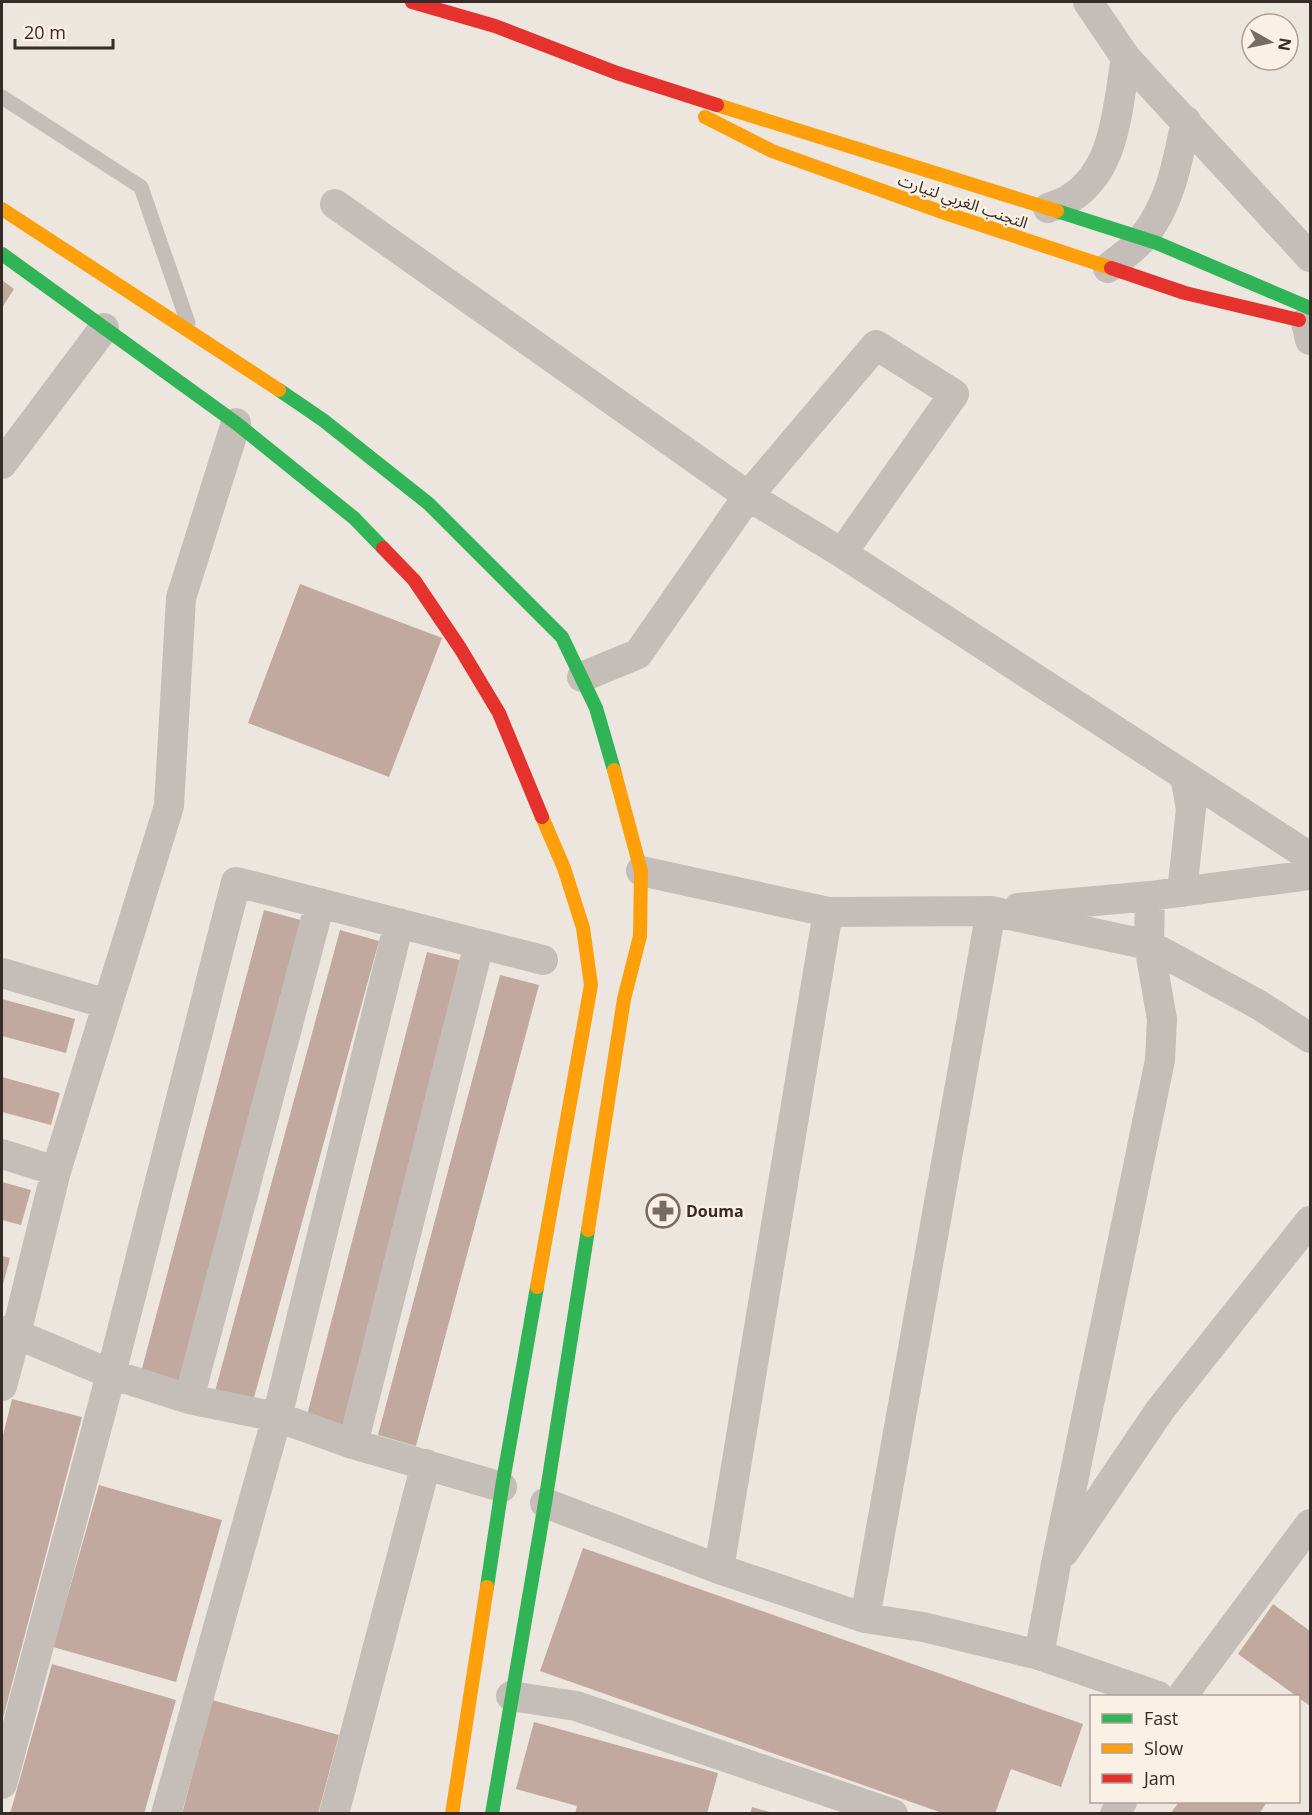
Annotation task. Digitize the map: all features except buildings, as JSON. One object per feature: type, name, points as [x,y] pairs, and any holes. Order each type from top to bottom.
[{"type":"main road","name":"التجنب الغربي لتيارت","points":[[412,2],[495,26],[617,73],[1157,243],[1309,323]]},
{"type":"main road","name":"التجنب الغربي لتيارت","points":[[617,73],[772,151],[1185,293],[1309,323]]},
{"type":"main road","points":[[2,209],[322,420],[429,504],[562,637],[596,708],[641,871],[640,936],[624,999],[545,1503],[492,1814]]},
{"type":"main road","points":[[2,254],[236,423],[354,518],[414,580],[460,648],[503,723],[564,868],[583,928],[591,985],[502,1487],[452,1814]]},
{"type":"street","points":[[1088,2],[1126,58],[1311,257]]},
{"type":"street","points":[[1048,208],[1068,200],[1086,186],[1100,168],[1109,148],[1126,58]]},
{"type":"street","points":[[1108,268],[1142,239],[1160,213],[1173,184],[1186,121]]},
{"type":"street","points":[[335,204],[748,496],[842,553],[1311,857]]},
{"type":"street","points":[[2,464],[104,328]]},
{"type":"street","points":[[582,677],[638,654],[748,496],[876,345],[954,394],[842,553]]},
{"type":"street","points":[[2,1386],[9,1333],[56,1171],[169,806],[182,598],[236,423]]},
{"type":"street","points":[[1182,892],[1191,809],[1185,776]]},
{"type":"street","points":[[641,871],[828,912],[991,911],[1150,896],[1311,875]]},
{"type":"street","points":[[2,1784],[111,1374],[236,882],[543,960]]},
{"type":"street","points":[[1039,1656],[1160,1060],[1162,1019],[1149,945],[1150,896]]},
{"type":"street","points":[[189,1399],[320,903]]},
{"type":"street","points":[[991,911],[1149,945],[1259,1005],[1311,1038]]},
{"type":"street","points":[[865,1618],[991,911]]},
{"type":"street","points":[[719,1569],[828,912]]},
{"type":"street","points":[[166,1814],[277,1417],[399,923]]},
{"type":"street","points":[[353,1444],[479,944]]},
{"type":"street","points":[[2,973],[107,1004]]},
{"type":"street","points":[[2,1154],[56,1171]]},
{"type":"street","points":[[1056,1564],[1160,1410],[1311,1221]]},
{"type":"street","points":[[9,1333],[111,1374],[189,1399],[277,1417],[353,1444],[502,1487]]},
{"type":"street","points":[[334,1814],[426,1464]]},
{"type":"street","points":[[545,1503],[719,1569],[865,1618],[923,1627],[1039,1656],[1155,1695]]},
{"type":"street","points":[[1183,1695],[1311,1524]]},
{"type":"street","points":[[511,1696],[576,1706],[893,1814]]},
{"type":"lane","points":[[2,97],[141,187],[190,331]]},
{"type":"traffic: fast","points":[[1057,211],[1157,243],[1310,308]]},
{"type":"traffic: fast","points":[[2,254],[236,423],[354,518],[383,548]]},
{"type":"traffic: fast","points":[[279,390],[323,420],[429,504],[562,637],[596,708],[614,770]]},
{"type":"traffic: fast","points":[[492,1814],[545,1503],[588,1230]]},
{"type":"traffic: fast","points":[[487,1587],[537,1287]]},
{"type":"traffic: slow","points":[[717,105],[1057,211]]},
{"type":"traffic: slow","points":[[705,117],[772,151],[939,211],[1111,268]]},
{"type":"traffic: slow","points":[[2,209],[279,390]]},
{"type":"traffic: slow","points":[[588,1230],[624,999],[640,936],[641,871],[614,770]]},
{"type":"traffic: slow","points":[[537,1287],[591,985],[583,928],[564,868],[542,817]]},
{"type":"traffic: slow","points":[[452,1814],[487,1587]]},
{"type":"traffic: jam","points":[[412,2],[495,26],[617,73],[717,105]]},
{"type":"traffic: jam","points":[[1111,268],[1185,293],[1299,320]]},
{"type":"traffic: jam","points":[[383,548],[414,580],[460,648],[499,713],[542,817]]},
{"type":"place","name":"Douma","points":[[663,1211]]}]
